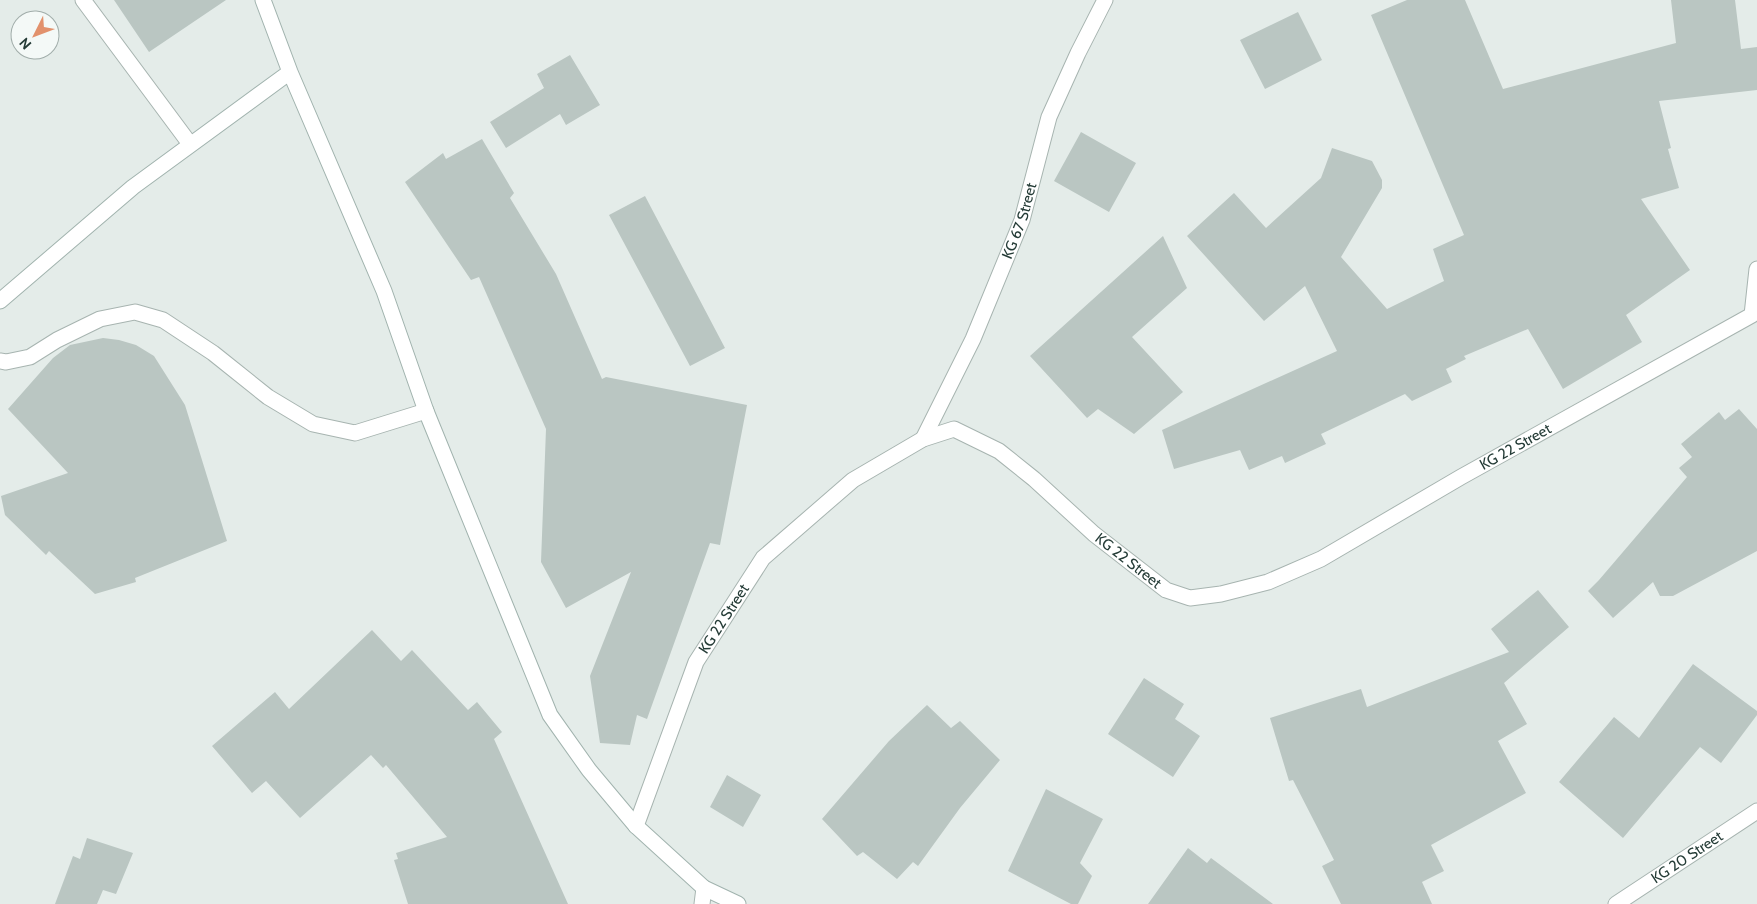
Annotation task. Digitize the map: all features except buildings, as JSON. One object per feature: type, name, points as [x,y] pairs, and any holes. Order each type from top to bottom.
[{"type":"street","points":[[83,0],[190,144]]},
{"type":"street","name":"KG 67 Street","points":[[923,439],[973,339],[1022,220],[1049,118],[1078,53],[1105,0]]},
{"type":"street","points":[[265,2],[290,72],[384,291],[426,411],[550,715],[589,770],[636,826],[704,888],[738,904]]},
{"type":"street","points":[[0,301],[133,186],[290,72]]},
{"type":"street","name":"KG 22 Street","points":[[636,826],[696,662],[763,558],[853,480],[923,439],[954,428],[999,450],[1094,534],[1166,590],[1190,598],[1221,594],[1268,582],[1320,558],[1752,315],[1757,269]]},
{"type":"street","points":[[0,361],[6,362],[30,357],[57,340],[100,319],[135,312],[162,320],[213,353],[268,397],[313,424],[355,433],[426,411]]},
{"type":"street","name":"KG 20 Street","points":[[1616,904],[1757,811]]},
{"type":"street","points":[[702,904],[704,888]]}]
